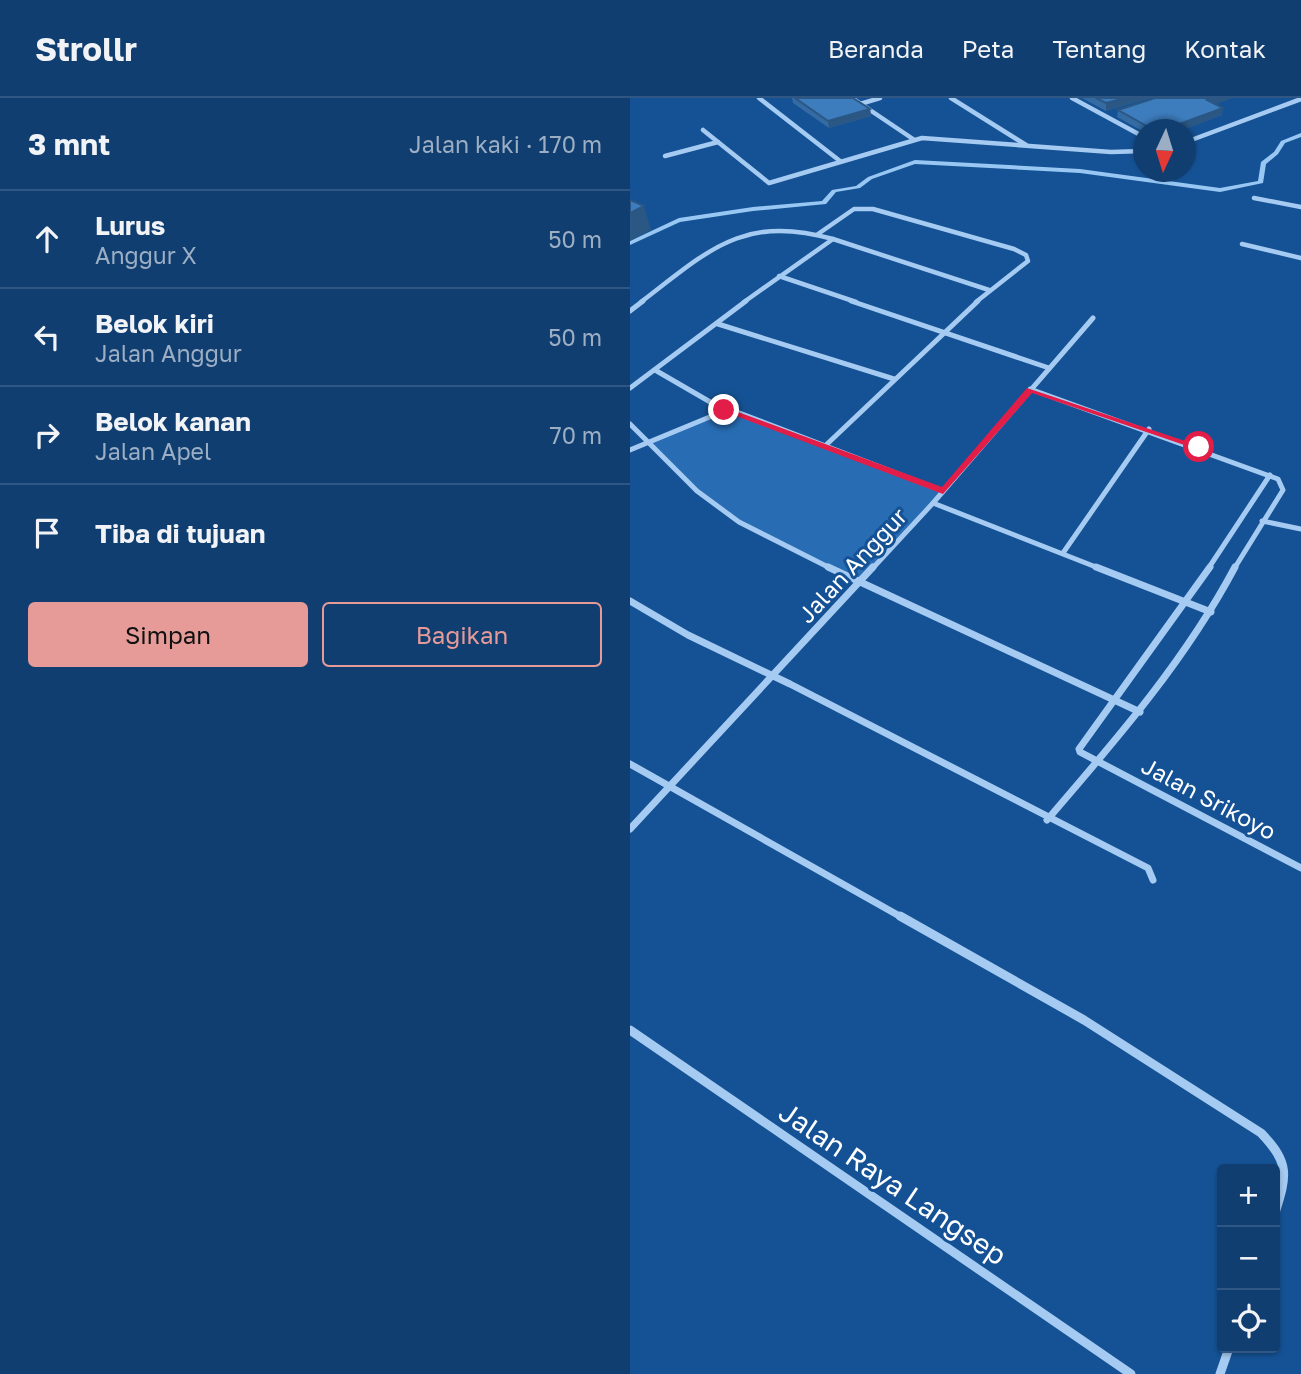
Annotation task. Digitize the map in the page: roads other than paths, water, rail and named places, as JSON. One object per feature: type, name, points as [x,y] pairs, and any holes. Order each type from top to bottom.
[{"type":"street","points":[[759,98],[840,161]]},
{"type":"street","points":[[852,98],[913,139]]},
{"type":"street","points":[[860,104],[880,98]]},
{"type":"street","points":[[951,98],[1030,148]]},
{"type":"street","points":[[1072,98],[1133,131]]},
{"type":"street","points":[[1196,138],[1301,99]]},
{"type":"street","points":[[1105,116],[1116,113]]},
{"type":"street","points":[[703,130],[769,183],[913,139],[955,139],[1030,148],[1133,151]]},
{"type":"street","points":[[665,156],[718,142]]},
{"type":"street","points":[[1254,198],[1301,207]]},
{"type":"street","points":[[818,234],[854,209],[873,209],[1014,249],[1026,255],[1027,263],[989,290],[825,446]]},
{"type":"street","points":[[630,311],[730,239],[755,232],[785,230],[818,234],[989,290]]},
{"type":"street","points":[[630,388],[779,276],[833,239]]},
{"type":"street","points":[[1242,244],[1301,258]]},
{"type":"street","points":[[779,276],[1049,368]]},
{"type":"street","name":"Jalan Anggur","points":[[630,829],[933,503],[1093,318]]},
{"type":"street","points":[[718,324],[894,379]]},
{"type":"street","points":[[655,370],[724,410],[943,491]]},
{"type":"street","points":[[1030,389],[1149,429],[1270,475],[1282,482],[1283,490],[1262,521],[1211,612],[1140,712],[1046,820]]},
{"type":"street","points":[[630,450],[724,410]]},
{"type":"street","points":[[630,424],[697,491],[739,522],[860,583],[1140,712]]},
{"type":"street","points":[[1063,553],[1149,429]]},
{"type":"street","points":[[1099,762],[1080,752],[1079,748],[1186,603],[1270,475]]},
{"type":"street","points":[[933,503],[1211,612]]},
{"type":"street","points":[[1262,521],[1301,529]]},
{"type":"street","points":[[630,601],[663,624],[774,676],[1046,820],[1149,868],[1153,880]]},
{"type":"street","name":"Jalan Srikoyo","points":[[1099,762],[1301,868]]},
{"type":"street","points":[[630,764],[1084,1020],[1261,1133],[1280,1152],[1287,1177],[1280,1198]]},
{"type":"street","name":"Jalan Raya Langsep","points":[[630,1030],[1130,1374]]},
{"type":"street","points":[[1220,1374],[1227,1353]]},
{"type":"waterway","points":[[630,243],[679,220],[753,209],[824,203],[834,191],[858,187],[870,178],[915,162],[1080,171],[1220,190],[1261,182],[1263,163],[1276,153],[1283,142],[1301,135]]}]
